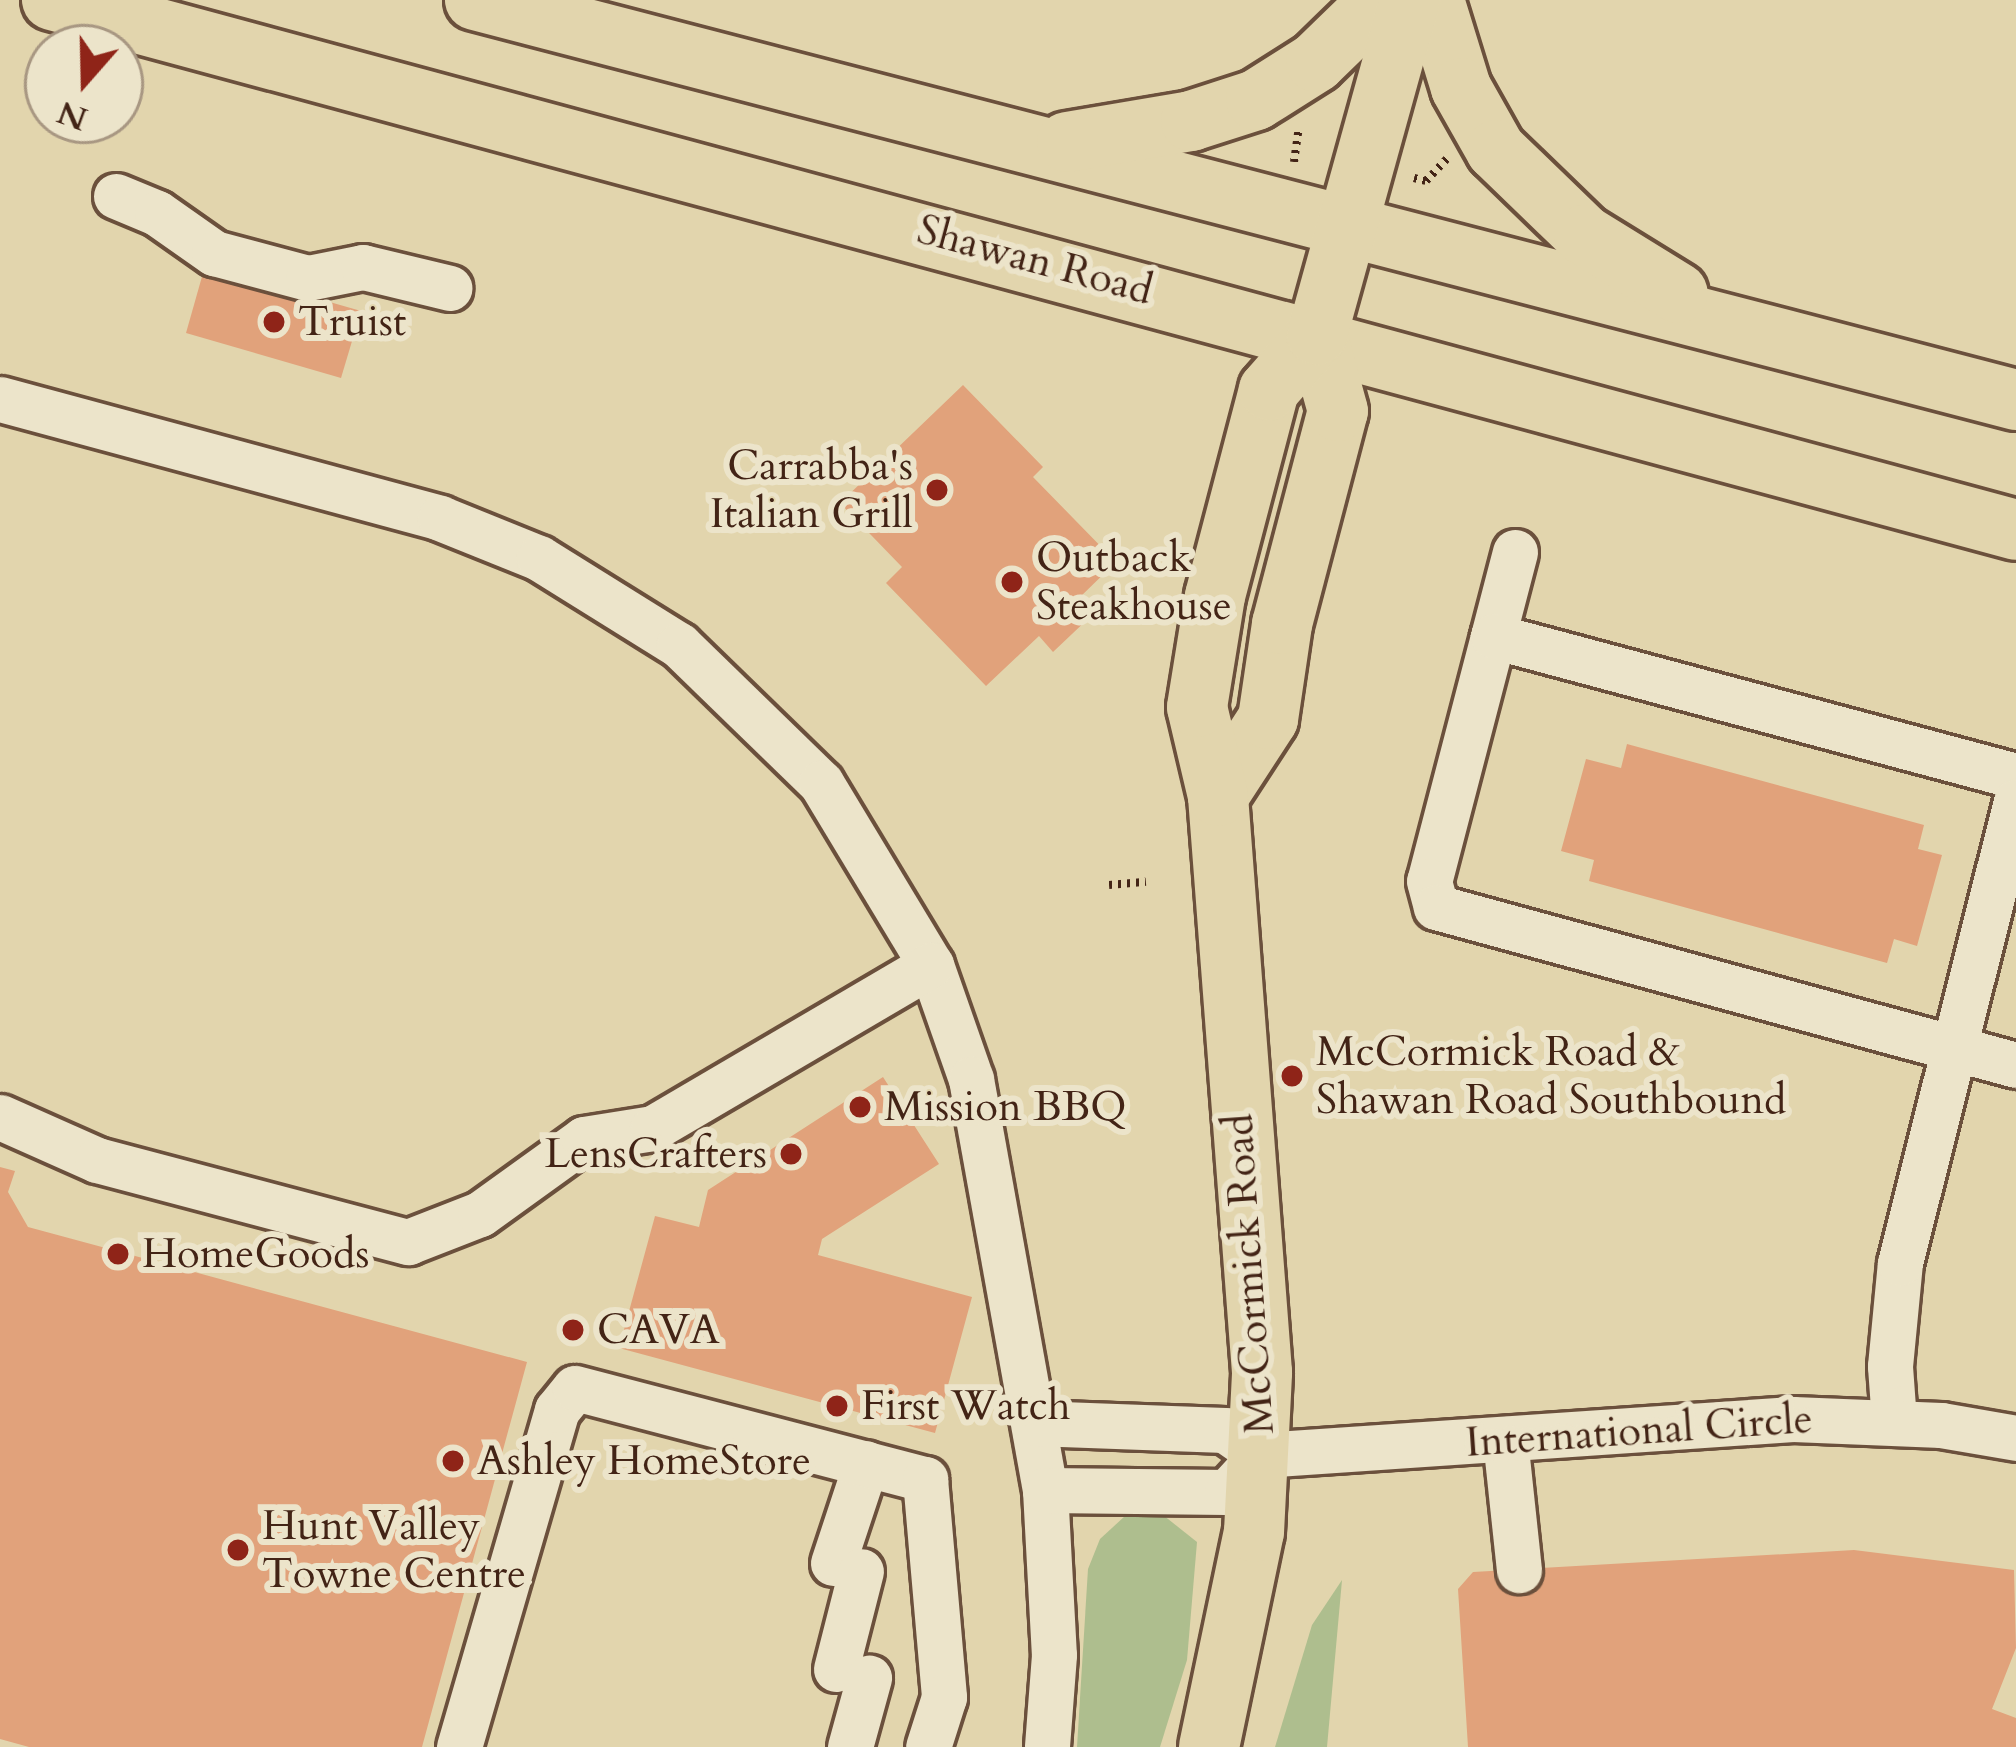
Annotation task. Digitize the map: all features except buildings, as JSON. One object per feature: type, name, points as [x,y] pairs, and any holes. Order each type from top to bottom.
[{"type":"main road","name":"Shawan Road","points":[[52,0],[1317,335],[2016,530]]},
{"type":"main road","points":[[476,0],[2016,400]]},
{"type":"main road","points":[[1041,146],[1191,121],[1256,100],[1316,62],[1380,0]]},
{"type":"main road","points":[[1317,335],[1410,0]]},
{"type":"main road","points":[[1434,0],[1472,115],[1519,177],[1585,235],[1729,325]]},
{"type":"main road","name":"McCormick Road","points":[[1208,1747],[1244,1597],[1261,1455],[1259,1326],[1218,796],[1268,718],[1282,624],[1338,411],[1317,335]]},
{"type":"street","points":[[116,196],[158,213],[187,241],[214,253],[308,278],[363,267],[450,289]]},
{"type":"street","points":[[0,399],[440,518],[593,586],[679,645],[778,736],[869,852],[931,965],[983,1130],[1045,1490],[1054,1654],[1047,1747]]},
{"type":"street","points":[[1515,552],[1429,881],[1436,907],[2016,1065]]},
{"type":"street","points":[[1493,636],[2016,776]]},
{"type":"street","points":[[1894,1421],[1890,1366],[1900,1263],[2016,801]]},
{"type":"street","points":[[0,1117],[97,1160],[408,1242],[480,1214],[584,1139],[653,1128],[931,965]]},
{"type":"street","points":[[459,1747],[556,1410],[575,1388],[925,1479],[944,1697],[928,1747]]},
{"type":"street","name":"International Circle","points":[[1261,1455],[1793,1419],[1894,1421],[2016,1438]]},
{"type":"street","points":[[1034,1423],[1225,1430],[1261,1455],[1228,1492],[1045,1490]]},
{"type":"street","points":[[1505,1439],[1519,1570]]},
{"type":"street","points":[[850,1747],[847,1567],[866,1463]]},
{"type":"path","points":[[1414,178],[1426,181],[1433,166],[1456,152]]},
{"type":"path","points":[[1109,885],[1146,882]]},
{"type":"green space","points":[[1163,1515],[1197,1542],[1187,1660],[1160,1747],[1077,1747],[1088,1569],[1100,1539],[1125,1516]]},
{"type":"green space","points":[[1342,1580],[1327,1747],[1275,1747],[1312,1625]]},
{"type":"place","name":"Truist","points":[[274,322]]},
{"type":"place","name":"Carrabba's Italian Grill","points":[[937,490]]},
{"type":"place","name":"Outback Steakhouse","points":[[1012,582]]},
{"type":"place","name":"McCormick Road & Shawan Road Southbound","points":[[1292,1076]]},
{"type":"place","name":"Mission BBQ","points":[[860,1107]]},
{"type":"place","name":"LensCrafters","points":[[791,1154]]},
{"type":"place","name":"HomeGoods","points":[[118,1254]]},
{"type":"place","name":"CAVA","points":[[573,1330]]},
{"type":"place","name":"First Watch","points":[[837,1406]]},
{"type":"place","name":"Ashley HomeStore","points":[[453,1461]]},
{"type":"place","name":"Hunt Valley Towne Centre","points":[[238,1550]]}]
